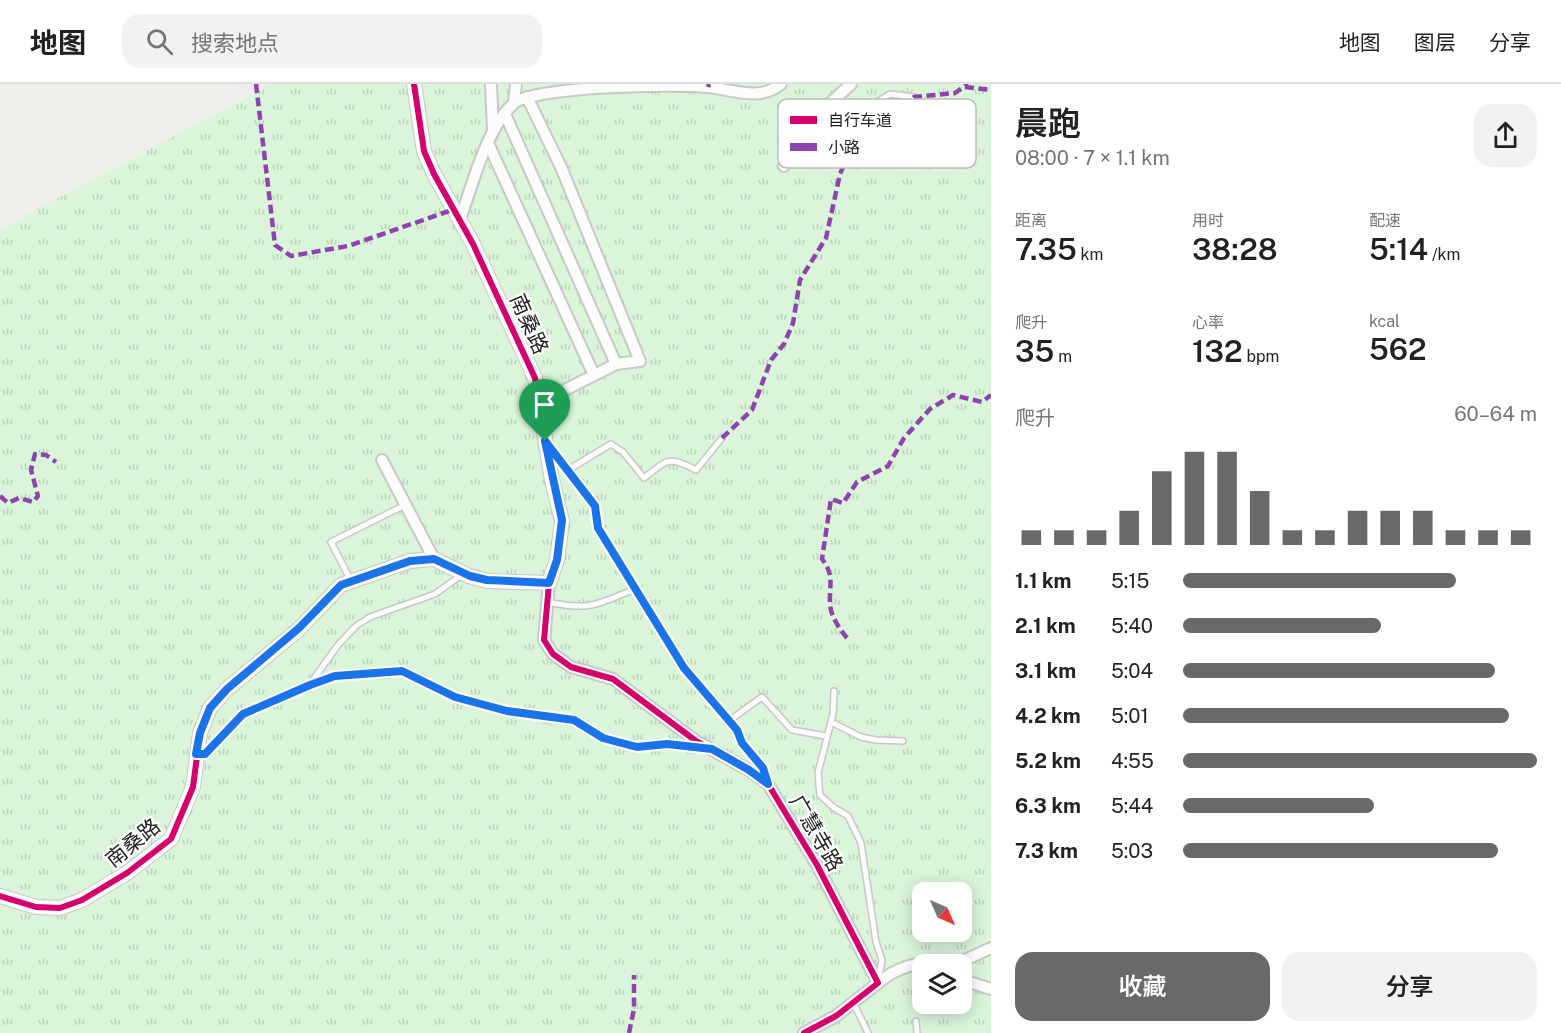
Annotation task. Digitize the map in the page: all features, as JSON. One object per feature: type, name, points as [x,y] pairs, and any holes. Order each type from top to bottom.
[{"type":"street","name":"南桑路","points":[[414,84],[424,151],[434,174],[460,219],[535,378],[545,441],[562,520],[557,560],[549,583]]},
{"type":"street","points":[[491,84],[493,131]]},
{"type":"street","points":[[460,219],[493,131],[514,102],[516,84]]},
{"type":"street","points":[[514,102],[559,91],[676,85],[708,87],[739,94],[765,92],[781,84]]},
{"type":"street","points":[[836,99],[851,84]]},
{"type":"street","points":[[527,97],[561,167],[640,361],[616,364],[539,403]]},
{"type":"street","points":[[505,114],[616,364]]},
{"type":"street","points":[[488,143],[594,375]]},
{"type":"street","points":[[382,460],[434,559],[487,580],[549,583]]},
{"type":"street","name":"南桑路","points":[[0,896],[36,907],[60,908],[82,900],[127,873],[171,839],[193,787],[200,733],[210,708],[227,689],[299,628],[341,585],[410,561],[434,559]]},
{"type":"street","name":"广慧寺路","points":[[549,583],[544,640],[552,654],[571,667],[613,679],[661,716],[768,784],[817,866],[878,983]]},
{"type":"street","points":[[972,957],[991,948]]},
{"type":"street","points":[[804,1033],[836,1016],[853,1000],[889,974],[912,966]]},
{"type":"street","points":[[972,983],[991,989]]},
{"type":"lane","points":[[882,99],[890,94],[914,98]]},
{"type":"lane","points":[[568,470],[611,444],[623,452],[644,478],[668,460],[674,460],[696,470],[722,438]]},
{"type":"lane","points":[[545,441],[595,506],[598,528],[684,668],[730,720],[742,743],[763,768],[768,784]]},
{"type":"lane","points":[[351,581],[331,542],[405,505]]},
{"type":"lane","points":[[310,685],[338,645],[356,626],[370,617],[435,594],[465,573]]},
{"type":"lane","points":[[546,602],[576,608],[594,606],[635,589]]},
{"type":"lane","points":[[196,754],[205,754],[243,714],[310,685],[335,676],[402,671],[455,697],[507,711],[574,720],[603,738],[637,747],[667,744],[712,749]]},
{"type":"lane","points":[[834,691],[831,722],[818,773],[820,795],[832,807],[848,816],[861,843],[876,942],[882,960],[878,983]]},
{"type":"lane","points":[[730,720],[762,697],[792,730],[826,736]]},
{"type":"lane","points":[[831,722],[876,740],[903,741]]},
{"type":"lane","points":[[853,1000],[867,1033]]},
{"type":"lane","points":[[916,1021],[917,1033]]},
{"type":"green space","points":[[272,84],[991,84],[991,1033],[0,1033],[0,229]]},
{"type":"marked path","points":[[256,84],[275,245],[291,256],[348,246],[455,209]]},
{"type":"marked path","points":[[912,99],[955,93],[968,84]]},
{"type":"marked path","points":[[965,87],[991,90]]},
{"type":"marked path","points":[[722,438],[752,410],[771,360],[784,344],[793,323],[800,280],[826,238],[843,168]]},
{"type":"marked path","points":[[847,638],[832,613],[831,581],[829,571],[822,559],[831,499],[843,503],[857,482],[888,466],[904,438],[930,409],[953,395],[982,402],[991,395]]},
{"type":"marked path","points":[[0,496],[8,503],[19,498],[33,502],[38,496],[31,470],[35,454],[46,455],[56,462]]},
{"type":"marked path","points":[[629,1033],[634,1009],[634,975]]},
{"type":"cycle path","points":[[0,896],[36,907],[60,908],[82,900],[127,873],[171,839],[193,787],[200,733],[210,708],[227,689],[299,629],[341,585],[410,561],[434,559],[469,576],[487,581],[549,583],[557,560],[562,521],[552,480],[535,378],[473,244],[434,174],[424,151],[414,84]]},
{"type":"cycle path","points":[[549,583],[544,640],[553,654],[571,667],[613,679],[696,741],[749,770],[768,784],[817,865],[878,983],[836,1016],[804,1033]]},
{"type":"route","points":[[545,441],[595,506],[598,528],[684,668],[737,730],[742,743],[763,768],[768,784],[749,770],[712,749],[667,744],[637,747],[603,738],[574,720],[507,711],[455,697],[402,671],[335,676],[310,685],[243,714],[205,754],[196,754],[200,733],[210,708],[227,689],[299,628],[341,585],[410,561],[434,559],[470,576],[487,580],[510,583],[549,583],[557,560],[562,520],[545,441]]}]
